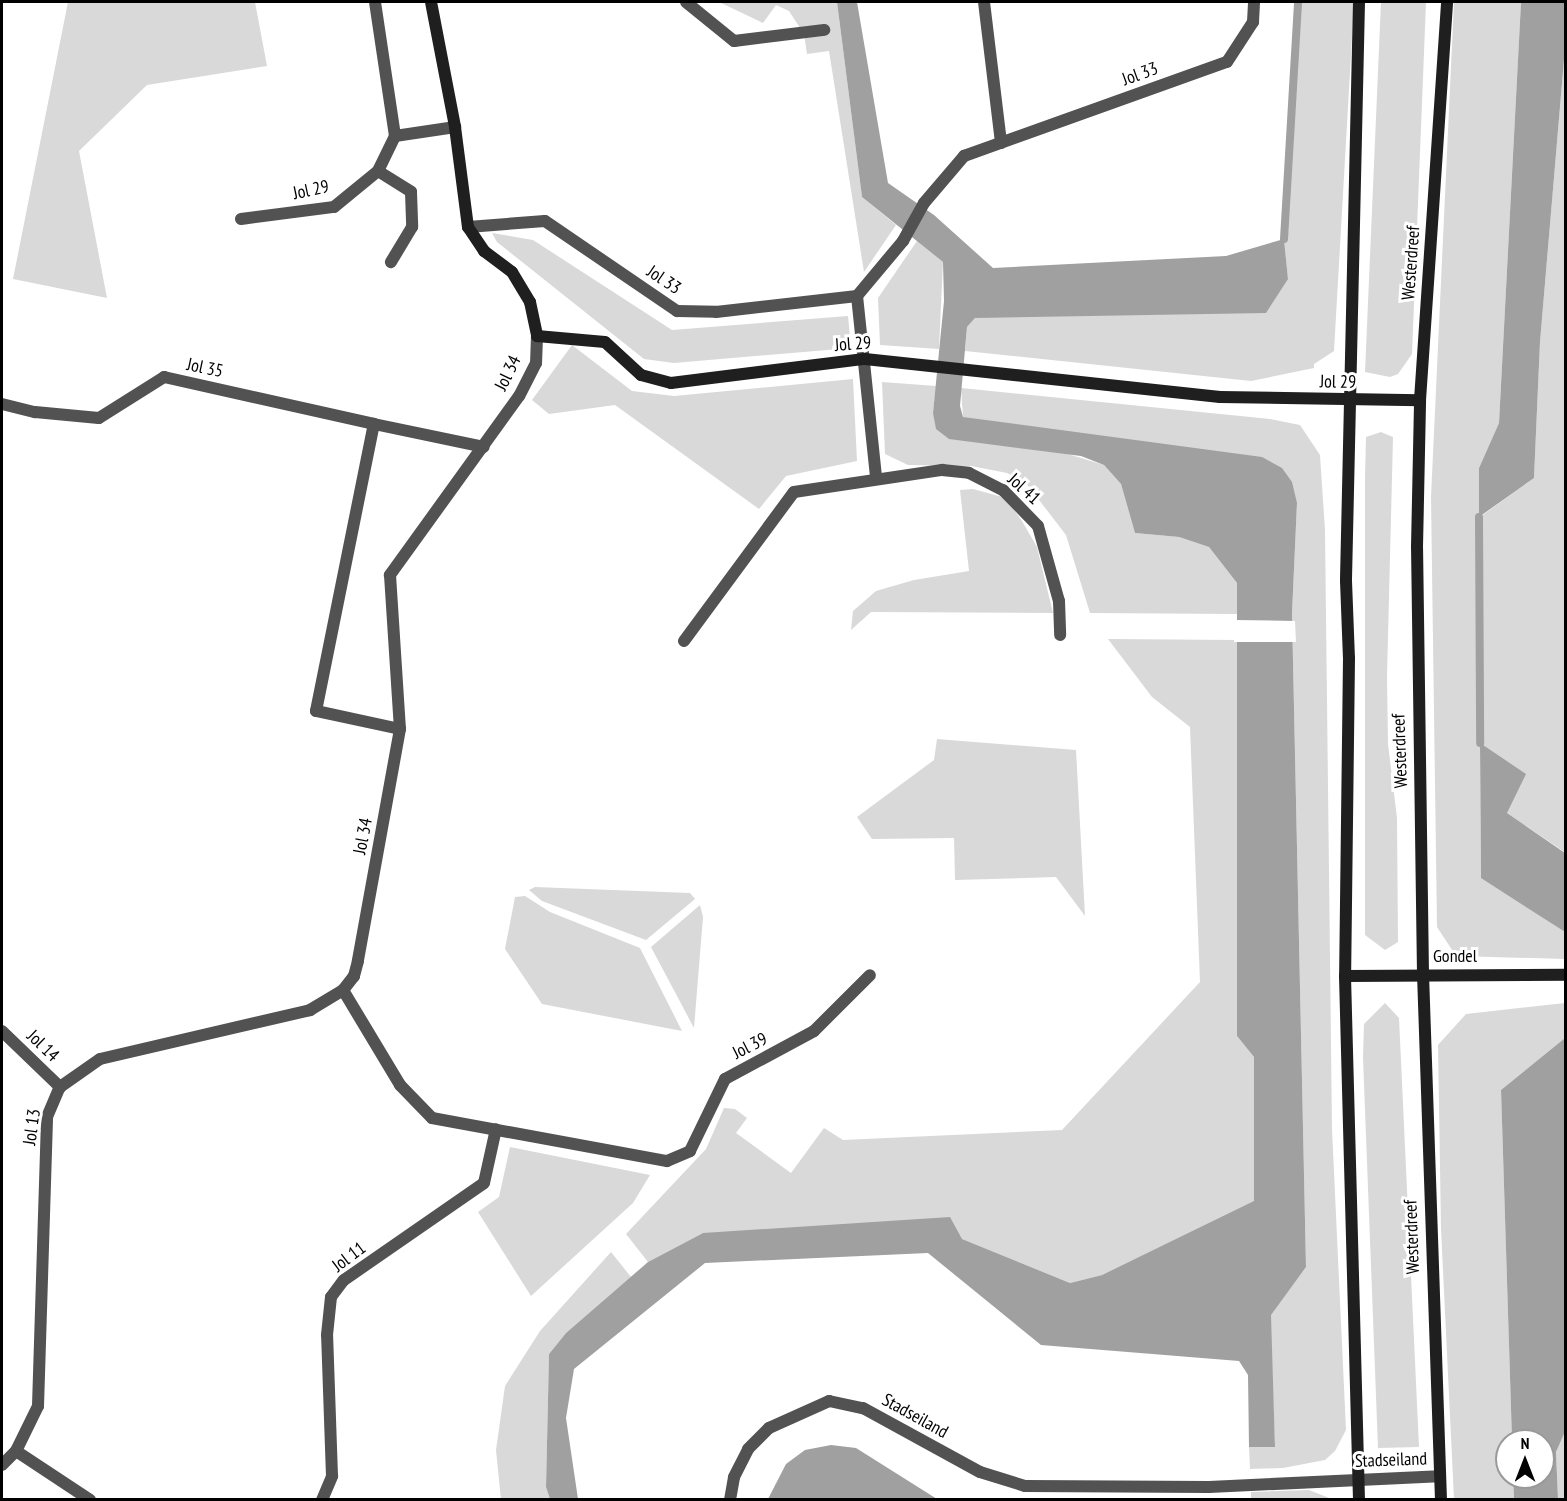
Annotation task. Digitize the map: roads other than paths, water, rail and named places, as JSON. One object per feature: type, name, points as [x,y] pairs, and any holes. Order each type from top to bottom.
[{"type":"main road","points":[[431,2],[455,127],[468,227],[484,251],[512,272],[530,302],[537,336]]},
{"type":"main road","points":[[1359,2],[1351,401],[1345,976],[1359,1500]]},
{"type":"main road","name":"Westerdreef","points":[[1441,1500],[1416,693],[1420,400],[1447,2]]},
{"type":"main road","name":"Jol 29","points":[[537,336],[605,342],[641,375],[671,383],[865,360],[924,363],[1220,397],[1351,401],[1420,400]]},
{"type":"main road","name":"Gondel","points":[[1345,976],[1563,975]]},
{"type":"street","points":[[375,2],[395,136],[455,127]]},
{"type":"street","points":[[686,2],[734,41],[824,30]]},
{"type":"street","points":[[984,2],[1001,143]]},
{"type":"street","name":"Jol 33","points":[[468,227],[545,221],[677,311],[716,312],[857,296],[903,241],[924,203],[964,156],[1227,62],[1252,22],[1254,2]]},
{"type":"street","name":"Jol 29","points":[[241,219],[334,207],[378,171],[395,136]]},
{"type":"street","points":[[378,171],[411,192],[412,227],[391,262]]},
{"type":"street","points":[[857,296],[876,478]]},
{"type":"street","name":"Jol 34","points":[[343,990],[354,976],[358,961],[400,729],[390,574],[519,396],[536,363],[537,336]]},
{"type":"street","name":"Jol 35","points":[[2,404],[35,412],[99,418],[164,377],[484,447]]},
{"type":"street","points":[[375,424],[316,711],[400,729]]},
{"type":"street","name":"Jol 41","points":[[684,641],[794,492],[876,478],[951,471],[969,473],[1003,490],[1038,526],[1059,601],[1060,634]]},
{"type":"street","name":"Jol 39","points":[[496,1129],[667,1161],[690,1151],[725,1079],[814,1031],[870,975]]},
{"type":"street","points":[[60,1087],[100,1059],[310,1010],[343,990],[400,1085],[432,1118],[496,1129]]},
{"type":"street","name":"Jol 14","points":[[2,1031],[60,1087]]},
{"type":"street","name":"Jol 13","points":[[2,1465],[16,1451],[38,1407],[47,1117],[60,1087]]},
{"type":"street","name":"Jol 11","points":[[322,1500],[332,1476],[327,1335],[331,1297],[344,1280],[484,1183],[496,1129]]},
{"type":"street","name":"Stadseiland","points":[[730,1500],[734,1477],[748,1449],[769,1428],[829,1401],[863,1408],[980,1473],[1014,1483],[1128,1494],[1298,1481],[1439,1476]]},
{"type":"street","points":[[16,1451],[90,1500]]},
{"type":"waterway","points":[[1284,239],[1298,2]]},
{"type":"waterway","points":[[1479,517],[1480,743]]}]
